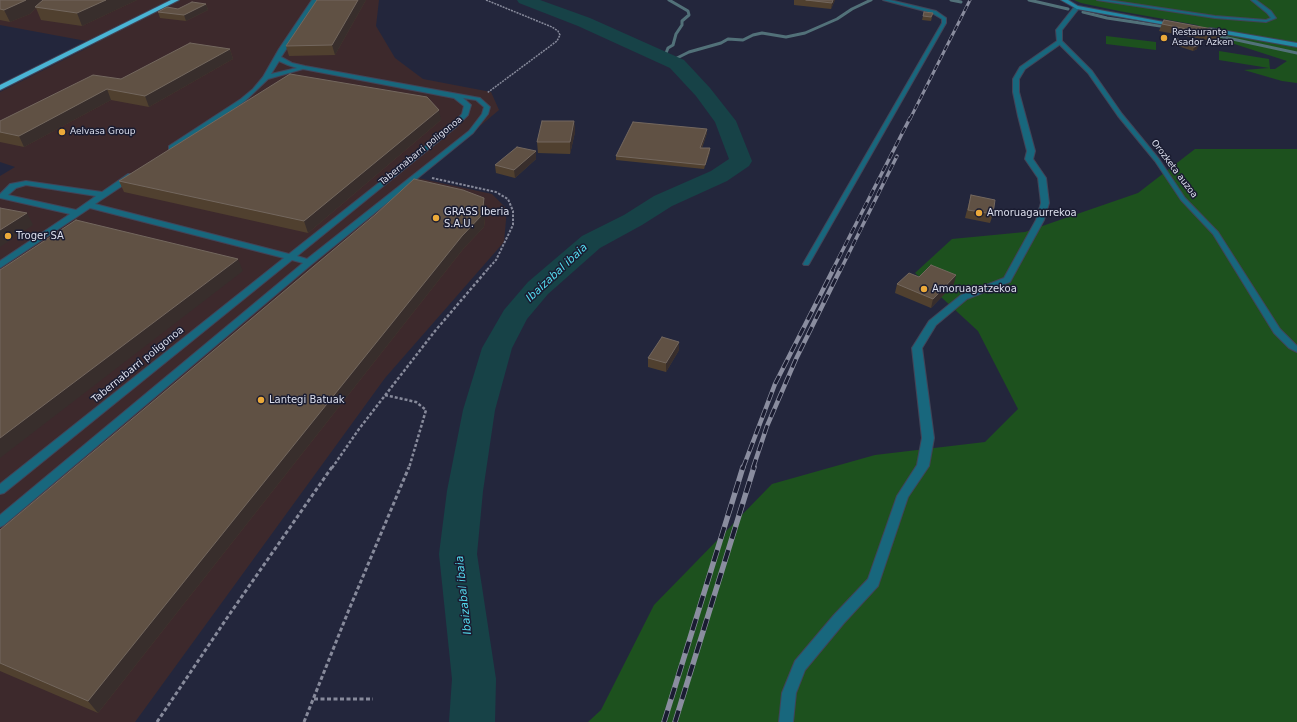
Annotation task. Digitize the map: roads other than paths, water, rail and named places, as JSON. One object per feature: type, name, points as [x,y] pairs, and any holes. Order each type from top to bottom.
[{"type":"highway","points":[[0,88],[177,0]]},
{"type":"street","points":[[166,152],[243,100],[266,78],[282,49],[315,0]]},
{"type":"street","points":[[1064,0],[1077,7],[1182,25]]},
{"type":"street","points":[[786,722],[789,693],[800,666],[839,619],[873,582],[903,496],[923,466],[928,438],[916,348],[932,323],[964,296],[1007,280],[1040,220],[1045,203],[1042,178],[1029,159],[1031,151],[1016,92],[1016,79],[1022,68],[1060,42],[1059,30],[1077,7]]},
{"type":"street","points":[[1205,29],[1297,44]]},
{"type":"street","points":[[0,522],[309,262],[471,132],[486,114],[487,107],[478,99],[467,96],[456,96],[305,68],[290,64],[278,58]]},
{"type":"street","points":[[266,78],[305,68]]},
{"type":"street","name":"Tabernabarri poligonoa","points":[[0,490],[454,126],[465,115],[468,105],[456,96]]},
{"type":"street","points":[[0,265],[78,213],[140,169]]},
{"type":"street","points":[[78,213],[2,196],[13,186],[26,183],[104,195]]},
{"type":"street","points":[[89,205],[309,262]]},
{"type":"lane","points":[[806,264],[944,23],[944,19],[934,12],[885,0]]},
{"type":"lane","points":[[1099,0],[1215,16],[1266,21],[1274,18],[1269,12],[1253,0]]},
{"type":"lane","name":"Orozketa auzoa","points":[[1060,42],[1090,72],[1120,115],[1157,160],[1183,198],[1216,233],[1277,331],[1297,349]]},
{"type":"waterway","name":"Ibaizabal ibaia","points":[[472,722],[474,679],[458,554],[465,491],[479,410],[497,348],[514,316],[538,288],[591,242],[633,220],[663,201],[719,176],[741,161],[725,121],[703,92],[677,64],[584,22],[525,0]]},
{"type":"waterway","points":[[664,58],[668,48],[673,45],[676,34],[682,25],[682,21],[689,15],[688,11],[669,0]]},
{"type":"waterway","points":[[671,61],[689,52],[721,43],[728,39],[743,40],[753,35],[762,33],[786,37],[805,33],[837,19],[852,9],[871,0]]},
{"type":"waterway","points":[[951,0],[961,2]]},
{"type":"waterway","points":[[1029,0],[1068,9]]},
{"type":"waterway","points":[[1083,12],[1107,18],[1167,27]]},
{"type":"waterway","points":[[1214,35],[1297,53]]},
{"type":"railway","points":[[910,119],[970,0]]},
{"type":"railway","points":[[832,271],[910,118]]},
{"type":"railway","points":[[840,271],[897,156]]},
{"type":"railway","points":[[743,468],[775,384],[833,270]]},
{"type":"railway","points":[[753,468],[767,426],[796,359],[840,270]]},
{"type":"railway","points":[[664,722],[743,467]]},
{"type":"railway","points":[[675,722],[754,467]]},
{"type":"place","name":"Restaurante Asador Azken","points":[[1164,38]]},
{"type":"place","name":"Aelvasa Group","points":[[62,132]]},
{"type":"place","name":"Amoruagaurrekoa","points":[[979,213]]},
{"type":"place","name":"GRASS Iberia S.A.U.","points":[[436,218]]},
{"type":"place","name":"Troger SA","points":[[8,236]]},
{"type":"place","name":"Amoruagatzekoa","points":[[924,289]]},
{"type":"place","name":"Lantegi Batuak","points":[[261,400]]}]
